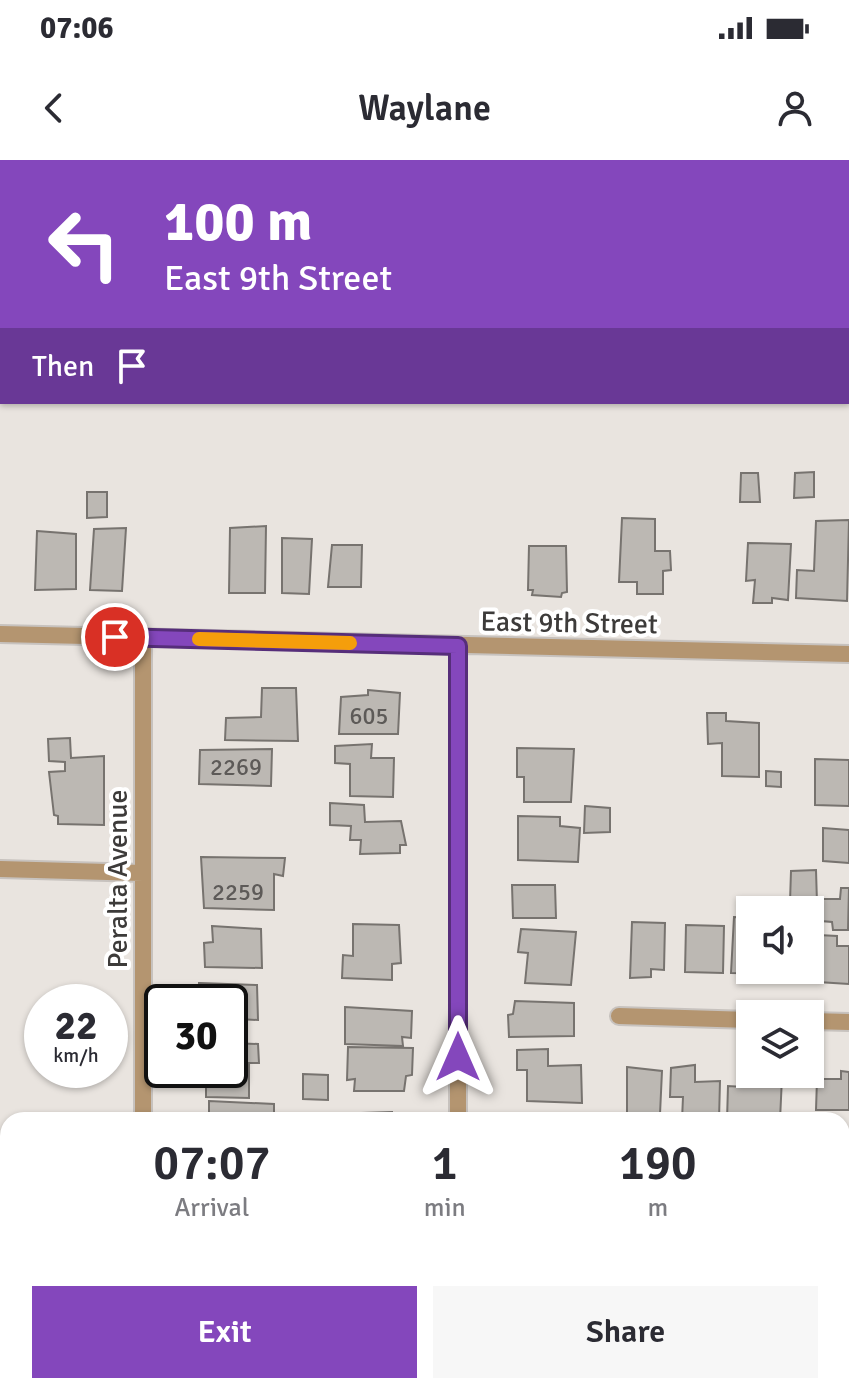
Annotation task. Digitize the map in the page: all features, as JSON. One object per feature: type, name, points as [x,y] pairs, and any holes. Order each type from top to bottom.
[{"type":"street","name":"East 9th Street","points":[[0,634],[849,654]]},
{"type":"street","name":"Peralta Avenue","points":[[143,637],[143,1112]]},
{"type":"street","points":[[458,646],[458,1112]]},
{"type":"street","points":[[0,869],[143,873]]},
{"type":"street","points":[[619,1016],[736,1020]]},
{"type":"street","points":[[824,1021],[849,1022]]},
{"type":"building","points":[[814,472],[814,497],[794,498],[795,473]]},
{"type":"building","points":[[741,473],[758,473],[760,502],[740,502]]},
{"type":"building","points":[[87,492],[107,492],[107,517],[87,518]]},
{"type":"building","points":[[622,518],[655,519],[655,551],[670,551],[671,570],[663,571],[663,594],[637,594],[637,582],[619,582]]},
{"type":"building","points":[[849,520],[847,601],[796,598],[797,570],[814,571],[816,521]]},
{"type":"building","points":[[266,526],[265,593],[229,593],[230,528]]},
{"type":"building","points":[[126,528],[122,591],[90,590],[94,529]]},
{"type":"building","points":[[37,531],[76,534],[76,589],[35,590]]},
{"type":"building","points":[[282,538],[312,539],[309,594],[282,593]]},
{"type":"building","points":[[748,543],[791,544],[788,600],[772,598],[772,603],[753,603],[755,580],[746,581]]},
{"type":"building","points":[[332,545],[362,545],[361,587],[328,587]]},
{"type":"building","points":[[529,546],[566,546],[567,592],[562,593],[561,597],[532,595],[533,590],[528,590]]},
{"type":"building","points":[[262,688],[296,688],[298,741],[225,740],[226,718],[261,717]]},
{"type":"building","points":[[368,690],[400,693],[398,734],[339,734],[341,697],[368,695]]},
{"type":"building","points":[[707,713],[726,713],[726,721],[759,723],[759,777],[722,776],[722,743],[708,744]]},
{"type":"building","points":[[70,738],[71,758],[104,756],[104,825],[58,824],[58,816],[54,815],[49,772],[65,771],[65,762],[49,761],[48,739]]},
{"type":"building","points":[[372,744],[371,758],[394,758],[393,797],[350,796],[350,764],[335,763],[335,746]]},
{"type":"building","points":[[517,748],[574,749],[571,802],[524,802],[524,777],[517,777]]},
{"type":"building","points":[[272,749],[271,786],[199,784],[200,750]]},
{"type":"building","points":[[815,759],[849,760],[849,806],[815,805]]},
{"type":"building","points":[[766,771],[781,772],[781,787],[766,786]]},
{"type":"building","points":[[330,803],[364,805],[365,822],[401,821],[406,845],[400,845],[400,853],[360,854],[361,840],[350,840],[351,826],[330,825]]},
{"type":"building","points":[[585,806],[610,808],[610,832],[584,833]]},
{"type":"building","points":[[518,816],[560,817],[560,826],[580,828],[578,862],[518,860]]},
{"type":"building","points":[[823,828],[849,830],[849,863],[823,861]]},
{"type":"building","points":[[201,857],[285,858],[283,876],[274,874],[274,910],[204,908]]},
{"type":"building","points":[[816,870],[817,896],[790,896],[791,871]]},
{"type":"building","points":[[512,885],[555,885],[556,918],[513,918]]},
{"type":"building","points":[[841,888],[849,888],[848,930],[833,930],[832,922],[824,921],[824,899],[840,899]]},
{"type":"building","points":[[734,917],[736,917],[736,973],[731,973]]},
{"type":"building","points":[[632,922],[665,923],[664,970],[651,969],[651,977],[630,978]]},
{"type":"building","points":[[353,924],[399,925],[401,963],[392,964],[392,980],[342,978],[343,955],[353,956]]},
{"type":"building","points":[[686,925],[724,926],[723,973],[685,972]]},
{"type":"building","points":[[212,926],[261,929],[262,968],[205,967],[204,943],[213,942]]},
{"type":"building","points":[[521,929],[576,932],[571,985],[525,983],[528,953],[518,952]]},
{"type":"building","points":[[824,935],[837,936],[837,946],[849,946],[849,984],[824,982]]},
{"type":"building","points":[[248,985],[257,985],[258,1020],[248,1019]]},
{"type":"building","points":[[515,1001],[574,1003],[574,1036],[509,1037],[508,1015],[513,1014]]},
{"type":"building","points":[[345,1007],[412,1011],[411,1038],[402,1037],[403,1046],[345,1044]]},
{"type":"building","points":[[248,1044],[258,1044],[259,1063],[249,1063],[249,1098],[206,1097],[206,1088],[248,1088]]},
{"type":"building","points":[[348,1047],[413,1048],[412,1075],[406,1076],[404,1091],[354,1091],[355,1079],[347,1080]]},
{"type":"building","points":[[548,1049],[548,1066],[581,1065],[582,1103],[527,1101],[527,1070],[517,1070],[517,1050]]},
{"type":"building","points":[[695,1065],[695,1082],[720,1081],[719,1112],[682,1112],[683,1097],[670,1097],[671,1068]]},
{"type":"building","points":[[627,1067],[662,1071],[660,1112],[627,1112]]},
{"type":"building","points":[[841,1071],[849,1072],[849,1110],[816,1110],[817,1088],[824,1088],[824,1079],[841,1079]]},
{"type":"building","points":[[303,1074],[328,1075],[328,1100],[303,1099]]},
{"type":"building","points":[[728,1086],[781,1088],[780,1112],[727,1112]]},
{"type":"building","points":[[209,1101],[274,1104],[274,1112],[209,1112]]},
{"type":"slow traffic","points":[[199,639],[350,643]]},
{"type":"route","points":[[115,637],[458,646],[458,1057]]}]
